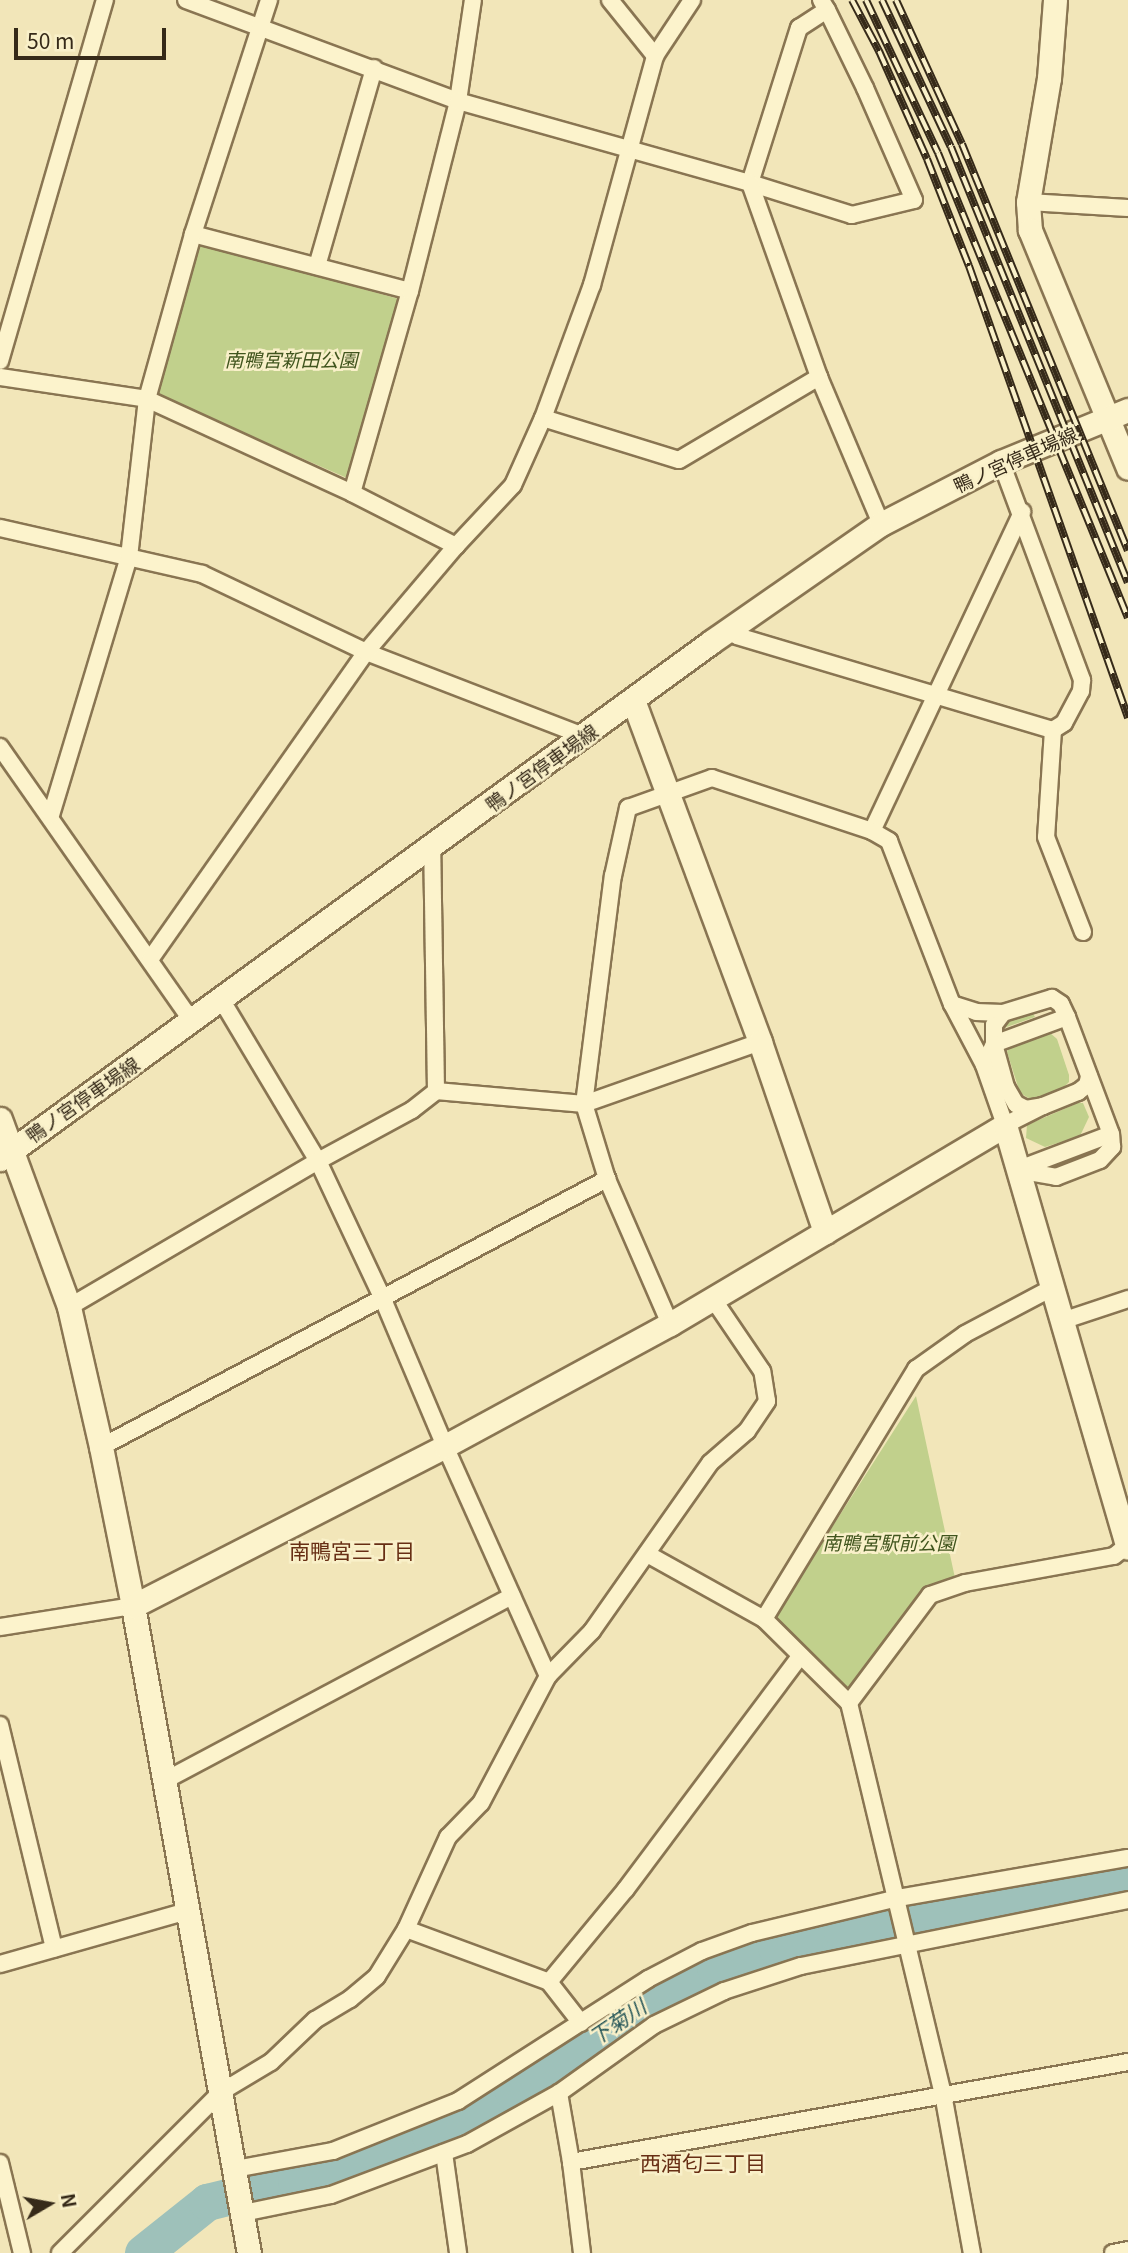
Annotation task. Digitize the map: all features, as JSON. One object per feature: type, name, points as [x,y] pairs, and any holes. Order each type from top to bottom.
[{"type":"street","points":[[0,361],[5,325],[105,0]]},
{"type":"street","points":[[186,0],[374,68],[458,102],[629,147],[750,183],[852,215],[914,200],[824,5],[799,28],[750,183],[819,377],[881,524]]},
{"type":"street","points":[[51,815],[129,557],[147,399],[193,234],[269,0]]},
{"type":"street","points":[[352,493],[410,291],[458,102],[473,0]]},
{"type":"street","points":[[610,0],[655,56]]},
{"type":"street","points":[[151,958],[366,652],[456,546],[513,485],[543,418],[592,285],[655,56],[692,0]]},
{"type":"street","points":[[1055,0],[1049,78],[1028,202],[1030,230],[1118,414],[1128,468]]},
{"type":"street","points":[[317,266],[374,68]]},
{"type":"street","points":[[1028,202],[1128,208]]},
{"type":"street","points":[[193,234],[410,291]]},
{"type":"street","points":[[0,377],[147,399],[352,493],[456,546]]},
{"type":"street","points":[[543,418],[678,460],[819,377]]},
{"type":"street","name":"鴨ノ宮停車場線","points":[[6,1154],[633,699],[881,524],[1001,462],[1118,414]]},
{"type":"street","points":[[734,627],[737,636],[1053,730],[1064,723],[1081,691],[1082,680],[1022,512],[1001,462]]},
{"type":"street","points":[[872,831],[933,696],[1022,512]]},
{"type":"street","points":[[0,528],[202,575],[366,652],[584,736]]},
{"type":"street","points":[[633,699],[760,1042],[825,1232]]},
{"type":"street","points":[[1053,730],[1046,838],[1083,932]]},
{"type":"street","points":[[0,747],[51,815],[192,1021]]},
{"type":"street","points":[[670,1324],[607,1179],[584,1104],[613,876],[628,808],[712,778],[872,831],[888,841],[952,1004],[984,1065],[1005,1125],[1127,1547],[1114,1556],[965,1583],[930,1595],[849,1703]]},
{"type":"street","points":[[432,846],[436,1091]]},
{"type":"street","points":[[952,1004],[976,1012],[1003,1013],[1052,998],[1061,1004],[1067,1017],[1111,1134],[1017,1170]]},
{"type":"street","points":[[221,999],[318,1161],[382,1297],[548,1676]]},
{"type":"street","points":[[1003,1013],[994,1025],[994,1044],[1006,1087],[1016,1104],[1026,1109],[1043,1107]]},
{"type":"street","points":[[984,1065],[994,1044],[1067,1017]]},
{"type":"street","points":[[69,1307],[318,1161],[412,1110],[436,1091],[584,1104],[760,1042]]},
{"type":"street","points":[[0,1627],[133,1606],[445,1446],[670,1324],[1005,1125],[1078,1092],[1087,1085],[1089,1076]]},
{"type":"street","points":[[0,1119],[6,1154],[69,1307],[101,1447],[133,1606],[249,2253]]},
{"type":"street","points":[[101,1447],[607,1179]]},
{"type":"street","points":[[764,1619],[916,1369],[965,1334],[1052,1288]]},
{"type":"street","points":[[60,2253],[221,2092],[271,2062],[315,2020],[350,1999],[377,1976],[406,1929],[448,1837],[481,1803],[548,1676],[592,1631],[710,1463],[747,1431],[767,1401],[762,1371],[713,1299]]},
{"type":"street","points":[[1062,1321],[1128,1299]]},
{"type":"street","points":[[647,1554],[764,1619],[849,1703],[943,2094],[972,2253]]},
{"type":"street","points":[[164,1781],[512,1596]]},
{"type":"street","points":[[549,1982],[626,1889],[800,1656]]},
{"type":"street","points":[[0,1726],[54,1949]]},
{"type":"street","points":[[236,2172],[333,2151],[458,2101],[648,1979],[702,1951],[752,1933],[898,1898],[1128,1858]]},
{"type":"street","points":[[242,2211],[331,2195],[444,2153],[559,2093],[654,2025],[724,1991],[801,1966],[1128,1900]]},
{"type":"street","points":[[0,1964],[187,1911]]},
{"type":"street","points":[[406,1929],[549,1982],[580,2023]]},
{"type":"street","points":[[571,2162],[1128,2062]]},
{"type":"street","points":[[559,2093],[582,2253]]},
{"type":"street","points":[[444,2153],[458,2253]]},
{"type":"street","points":[[0,2164],[22,2253]]},
{"type":"street","points":[[1113,2253],[1128,2250]]},
{"type":"green space","name":"南鴨宮新田公園","points":[[199,243],[399,299],[347,478],[157,395]]},
{"type":"green space","points":[[1032,1012],[1035,1017],[1001,1029],[1005,1023]]},
{"type":"green space","points":[[1049,1032],[1057,1039],[1069,1082],[1059,1092],[1032,1100],[1020,1093],[1007,1052],[1010,1045]]},
{"type":"green space","points":[[1083,1103],[1089,1117],[1080,1136],[1045,1147],[1026,1138],[1027,1125]]},
{"type":"green space","name":"南鴨宮駅前公園","points":[[916,1396],[955,1578],[921,1590],[849,1690],[774,1618]]},
{"type":"waterway","name":"下菊川","points":[[143,2253],[207,2202],[296,2180],[430,2135],[513,2092],[655,1996],[715,1968],[776,1947],[842,1931],[1128,1883]]},
{"type":"railway","points":[[852,0],[879,51],[927,159],[969,266],[1128,718]]},
{"type":"railway","points":[[866,0],[938,153],[1128,618]]},
{"type":"railway","points":[[882,0],[951,147],[1128,582]]},
{"type":"railway","points":[[896,0],[962,144],[1128,550]]},
{"type":"district","name":"南鴨宮三丁目","points":[[352,1550]]},
{"type":"district","name":"西酒匂三丁目","points":[[703,2162]]}]
